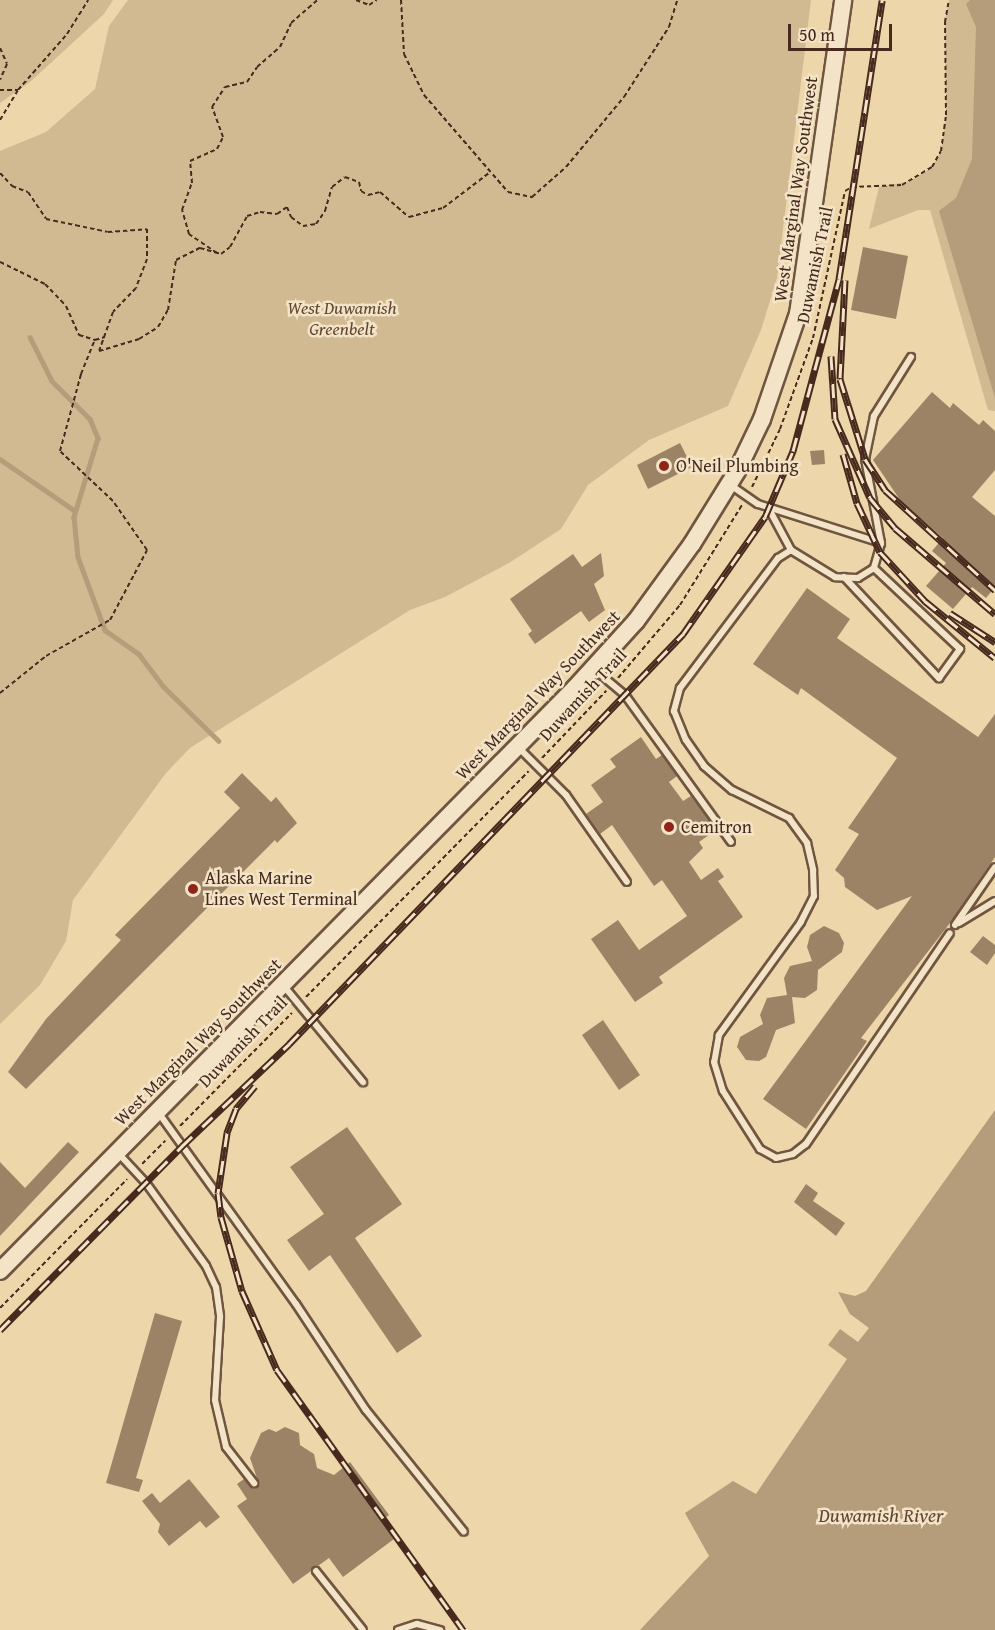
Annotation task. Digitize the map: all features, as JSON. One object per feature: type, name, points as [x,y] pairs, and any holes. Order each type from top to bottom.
[{"type":"main road","name":"West Marginal Way Southwest","points":[[0,1271],[594,668],[636,621],[692,544],[729,484],[762,419],[798,314],[843,0]]},
{"type":"lane","points":[[769,508],[791,550],[835,577],[858,578],[874,568],[881,543],[865,459],[874,416],[911,357]]},
{"type":"lane","points":[[729,484],[769,508],[881,543]]},
{"type":"lane","points":[[791,550],[778,558],[680,688],[674,711],[686,740],[704,766],[732,790],[789,818],[807,843],[813,870],[814,896],[801,922],[719,1035],[714,1062],[723,1091],[759,1149],[777,1158],[793,1155],[806,1144],[950,933]]},
{"type":"lane","points":[[844,577],[939,678],[960,649],[874,568]]},
{"type":"lane","points":[[594,668],[613,684],[636,709],[731,842]]},
{"type":"lane","points":[[518,747],[566,795],[627,882]]},
{"type":"lane","points":[[995,867],[956,925],[995,901]]},
{"type":"lane","points":[[283,985],[363,1082]]},
{"type":"lane","points":[[158,1112],[366,1410],[464,1532]]},
{"type":"lane","points":[[118,1152],[135,1171],[206,1266],[216,1287],[220,1317],[214,1400],[226,1447],[254,1483]]},
{"type":"lane","points":[[316,1571],[363,1630]]},
{"type":"lane","points":[[398,1630],[417,1624],[440,1630]]},
{"type":"path","points":[[0,120],[18,90],[67,34],[88,0]]},
{"type":"path","points":[[219,254],[189,234],[182,210],[192,183],[190,161],[218,149],[223,137],[212,107],[225,87],[247,82],[257,67],[280,47],[291,23],[317,0]]},
{"type":"path","points":[[356,0],[369,5],[377,0]]},
{"type":"path","points":[[401,0],[404,54],[424,95],[489,173],[508,192],[532,197],[545,189],[599,129],[652,58],[669,27],[677,0]]},
{"type":"path","name":"Duwamish Trail","points":[[0,1308],[536,764],[613,684],[680,604],[716,552],[780,429],[813,338],[845,191],[852,187],[902,185],[926,173],[938,160],[946,115],[949,0]]},
{"type":"path","points":[[0,48],[7,64],[0,80]]},
{"type":"path","points":[[0,90],[18,90]]},
{"type":"path","points":[[0,173],[12,186],[28,192],[46,219],[108,232],[147,229],[147,259],[136,288],[113,312],[99,351],[148,335],[168,310],[176,260],[200,248],[219,254],[230,247],[247,216],[260,212],[277,214],[286,207],[291,217],[303,226],[316,224],[339,179],[359,182],[361,191],[368,195],[380,192],[409,217],[443,208],[489,173]]},
{"type":"path","points":[[0,262],[45,284],[66,306],[79,335],[95,340],[105,337]]},
{"type":"path","points":[[0,693],[46,656],[110,620],[147,550],[113,501],[60,451],[81,374],[95,340]]},
{"type":"green space","points":[[0,0],[113,0],[104,14],[30,82],[0,103]]},
{"type":"green space","name":"West Duwamish Greenbelt","points":[[128,0],[811,0],[777,278],[761,330],[728,406],[649,440],[588,485],[561,529],[509,563],[445,597],[410,610],[190,748],[166,773],[73,900],[66,941],[40,985],[0,1024],[0,151],[46,132],[95,89],[109,26]]},
{"type":"green space","points":[[949,0],[995,0],[995,411],[988,410],[930,210],[918,210],[869,229],[879,187],[910,181],[932,167],[941,151],[946,115],[945,22]]},
{"type":"water","points":[[970,0],[995,0],[995,398],[939,211],[956,198],[972,159],[976,27],[966,4]]},
{"type":"water","name":"Duwamish River","points":[[995,1110],[995,1630],[640,1630],[709,1556],[685,1513],[733,1481],[756,1494],[847,1359],[828,1345],[840,1329],[858,1342],[869,1328],[850,1314],[838,1292],[855,1296],[866,1291]]},
{"type":"building","points":[[863,247],[908,256],[896,319],[851,310]]},
{"type":"building","points":[[932,392],[950,408],[953,403],[979,425],[983,420],[995,431],[995,470],[972,497],[995,516],[995,587],[986,598],[972,587],[953,609],[926,586],[946,563],[932,551],[943,538],[902,503],[873,460]]},
{"type":"building","name":"O'Neil Plumbing","points":[[680,443],[692,467],[648,489],[637,465]]},
{"type":"building","points":[[824,450],[825,464],[812,465],[810,451]]},
{"type":"building","points":[[601,553],[604,576],[594,584],[605,610],[589,622],[581,611],[535,644],[528,634],[532,631],[510,599],[573,554],[582,567]]},
{"type":"building","points":[[807,588],[850,619],[837,638],[978,737],[995,714],[995,857],[950,923],[861,1038],[867,1041],[806,1129],[763,1099],[912,896],[877,910],[845,887],[844,878],[835,870],[859,834],[848,828],[897,758],[801,688],[798,695],[753,664]]},
{"type":"building","name":"Cemitron","points":[[641,737],[656,759],[662,755],[677,776],[669,782],[683,801],[691,796],[716,830],[699,842],[703,848],[689,862],[701,880],[718,868],[724,877],[718,881],[743,917],[659,977],[663,983],[635,1002],[591,939],[618,920],[639,950],[687,916],[662,880],[654,886],[612,825],[600,834],[586,814],[603,802],[591,785],[616,767],[610,759]]},
{"type":"building","name":"Alaska Marine Lines West Terminal","points":[[242,773],[271,802],[276,797],[297,823],[277,843],[275,840],[26,1089],[8,1072],[46,1019],[121,940],[115,935],[240,808],[224,792]]},
{"type":"building","points":[[824,926],[839,933],[844,943],[842,952],[818,970],[817,990],[805,998],[792,997],[795,1023],[776,1030],[766,1057],[759,1061],[746,1060],[737,1047],[740,1037],[763,1024],[760,1015],[767,998],[787,995],[784,978],[790,966],[812,961],[807,947],[810,935]]},
{"type":"building","points":[[983,936],[995,945],[995,953],[987,965],[970,952]]},
{"type":"building","points":[[603,1020],[640,1075],[619,1090],[582,1035]]},
{"type":"building","points":[[347,1127],[402,1204],[355,1238],[422,1336],[397,1353],[330,1255],[309,1271],[287,1240],[324,1214],[290,1167]]},
{"type":"building","points":[[68,1142],[79,1152],[0,1236],[0,1162],[25,1188]]},
{"type":"building","points":[[806,1184],[818,1193],[813,1201],[845,1223],[836,1236],[794,1202]]},
{"type":"building","points":[[155,1313],[182,1321],[136,1478],[143,1480],[139,1492],[106,1483]]},
{"type":"building","points":[[285,1427],[299,1433],[300,1445],[314,1454],[317,1468],[334,1475],[350,1462],[389,1515],[385,1518],[398,1536],[343,1577],[329,1558],[293,1584],[237,1506],[247,1499],[237,1484],[244,1479],[253,1488],[259,1484],[250,1458],[261,1433],[269,1429],[276,1432]]},
{"type":"building","points":[[189,1479],[220,1517],[206,1528],[200,1521],[169,1546],[158,1532],[160,1524],[142,1501],[152,1493],[160,1503]]},
{"type":"waterway","points":[[30,337],[52,381],[90,419],[98,438],[74,517],[78,557],[105,630],[139,654],[163,686],[219,741]]},
{"type":"waterway","points":[[0,459],[74,510]]},
{"type":"railway","points":[[0,1330],[182,1146],[289,1044],[683,634],[765,517],[793,451],[839,279],[882,0]]},
{"type":"railway","points":[[845,280],[840,379],[865,459],[885,490],[995,590]]},
{"type":"railway","points":[[831,356],[835,419],[870,498],[895,528],[995,614]]},
{"type":"railway","points":[[843,454],[857,503],[880,552],[925,601],[995,658]]},
{"type":"railway","points":[[950,613],[995,642]]},
{"type":"railway","points":[[255,1086],[236,1109],[227,1133],[218,1193],[221,1217],[242,1291],[277,1370],[463,1630]]},
{"type":"place","name":"O'Neil Plumbing","points":[[664,466]]},
{"type":"place","name":"Cemitron","points":[[669,827]]},
{"type":"place","name":"Alaska Marine Lines West Terminal","points":[[193,889]]}]
